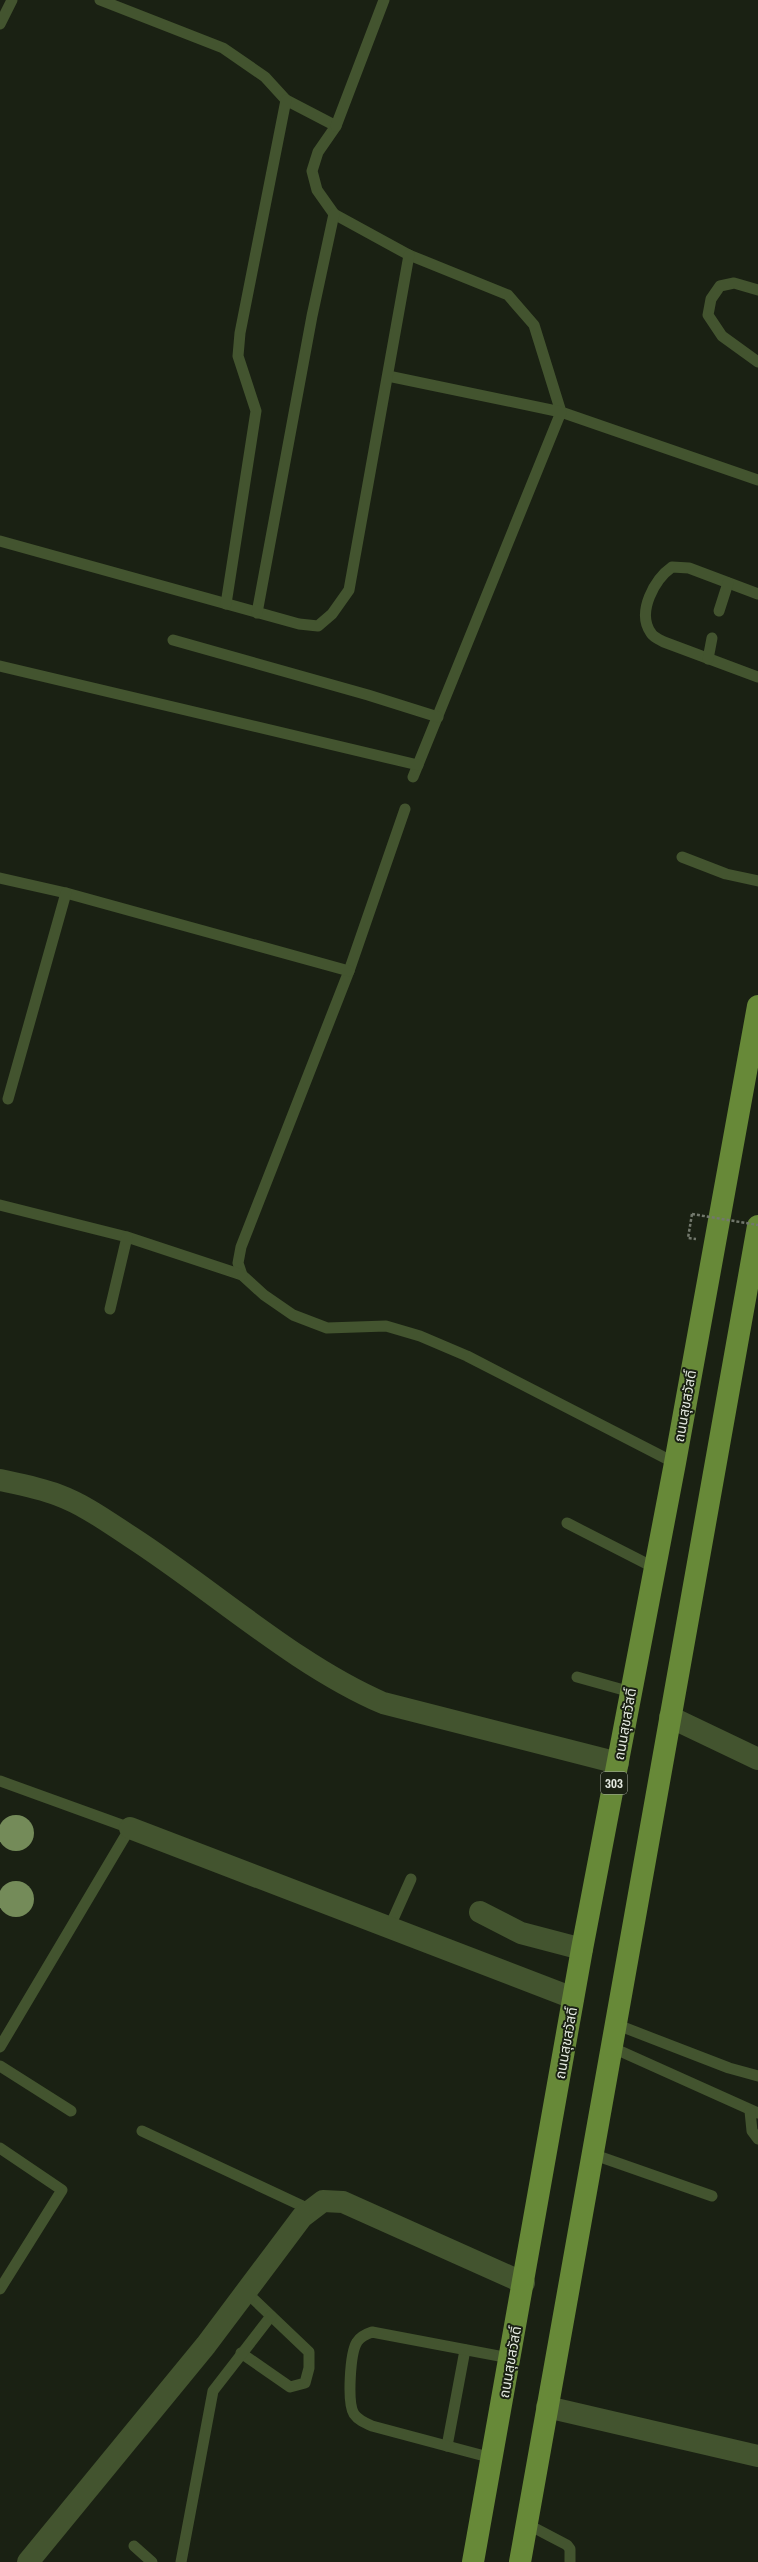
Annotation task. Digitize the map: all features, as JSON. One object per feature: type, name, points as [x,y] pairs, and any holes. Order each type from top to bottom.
[{"type":"main road","name":"ถนนสุขสวัสดิ์","points":[[474,2562],[582,1949],[675,1463],[758,1006]]},
{"type":"main road","points":[[520,2562],[670,1717],[753,1281],[758,1226]]},
{"type":"street","points":[[0,1480],[58,1494],[82,1506],[169,1562],[287,1647],[360,1694],[383,1704],[618,1763]]},
{"type":"street","points":[[670,1717],[758,1759]]},
{"type":"street","points":[[130,1828],[390,1926],[574,1998]]},
{"type":"street","points":[[480,1912],[520,1933],[582,1949]]},
{"type":"street","points":[[28,2562],[206,2345],[302,2217],[323,2201],[343,2202],[524,2283]]},
{"type":"street","points":[[547,2407],[758,2456]]},
{"type":"lane","points":[[0,24],[12,0]]},
{"type":"lane","points":[[100,0],[223,48],[266,76],[286,100],[336,126]]},
{"type":"lane","points":[[384,0],[336,126],[318,152],[312,171],[317,190],[334,214],[409,255],[508,295],[534,325],[561,412],[414,777]]},
{"type":"lane","points":[[226,604],[256,411],[238,356],[240,333],[286,100]]},
{"type":"lane","points":[[257,613],[312,316],[334,214]]},
{"type":"lane","points":[[0,541],[257,613],[299,624],[318,626],[332,614],[350,590],[409,255]]},
{"type":"lane","points":[[758,290],[734,283],[720,286],[711,299],[708,315],[714,327],[722,336],[758,362]]},
{"type":"lane","points":[[388,376],[561,412],[758,480]]},
{"type":"lane","points":[[758,594],[689,568],[672,567],[661,575],[652,590],[646,617],[651,633],[664,642],[758,677]]},
{"type":"lane","points":[[719,610],[728,583]]},
{"type":"lane","points":[[708,659],[712,638]]},
{"type":"lane","points":[[173,640],[368,695],[438,717]]},
{"type":"lane","points":[[0,666],[418,765]]},
{"type":"lane","points":[[242,1275],[238,1263],[241,1247],[349,971],[404,809]]},
{"type":"lane","points":[[682,857],[726,874],[758,881]]},
{"type":"lane","points":[[0,878],[66,893],[349,971]]},
{"type":"lane","points":[[8,1099],[66,893]]},
{"type":"lane","points":[[0,1204],[127,1237],[242,1275],[264,1295],[293,1315],[327,1328],[386,1326],[420,1336],[480,1362],[675,1463]]},
{"type":"lane","points":[[110,1309],[127,1237]]},
{"type":"lane","points":[[567,1523],[655,1568]]},
{"type":"lane","points":[[577,1677],[631,1692]]},
{"type":"lane","points":[[0,1781],[130,1828],[0,2047]]},
{"type":"lane","points":[[390,1926],[411,1879]]},
{"type":"lane","points":[[615,2024],[729,2068],[758,2076]]},
{"type":"lane","points":[[611,2047],[754,2112],[752,2131],[758,2139]]},
{"type":"lane","points":[[0,2066],[71,2111]]},
{"type":"lane","points":[[142,2131],[311,2210]]},
{"type":"lane","points":[[0,2148],[62,2190],[0,2289]]},
{"type":"lane","points":[[592,2154],[712,2196]]},
{"type":"lane","points":[[241,2353],[290,2387],[305,2383],[309,2368],[309,2352],[246,2292]]},
{"type":"lane","points":[[181,2562],[213,2391],[271,2316]]},
{"type":"lane","points":[[492,2458],[372,2426],[354,2414],[349,2402],[354,2349],[363,2336],[372,2332],[510,2358]]},
{"type":"lane","points":[[447,2446],[465,2350]]},
{"type":"lane","points":[[527,2524],[567,2545],[570,2550],[570,2562]]},
{"type":"lane","points":[[134,2546],[152,2562]]},
{"type":"path","points":[[692,1214],[758,1226]]},
{"type":"building","points":[[16,1815],[29,1820],[34,1833],[29,1846],[16,1851],[3,1846],[-2,1833],[3,1820]]},
{"type":"building","points":[[16,1881],[29,1886],[34,1899],[29,1912],[16,1917],[3,1912],[-2,1899],[3,1886]]}]
